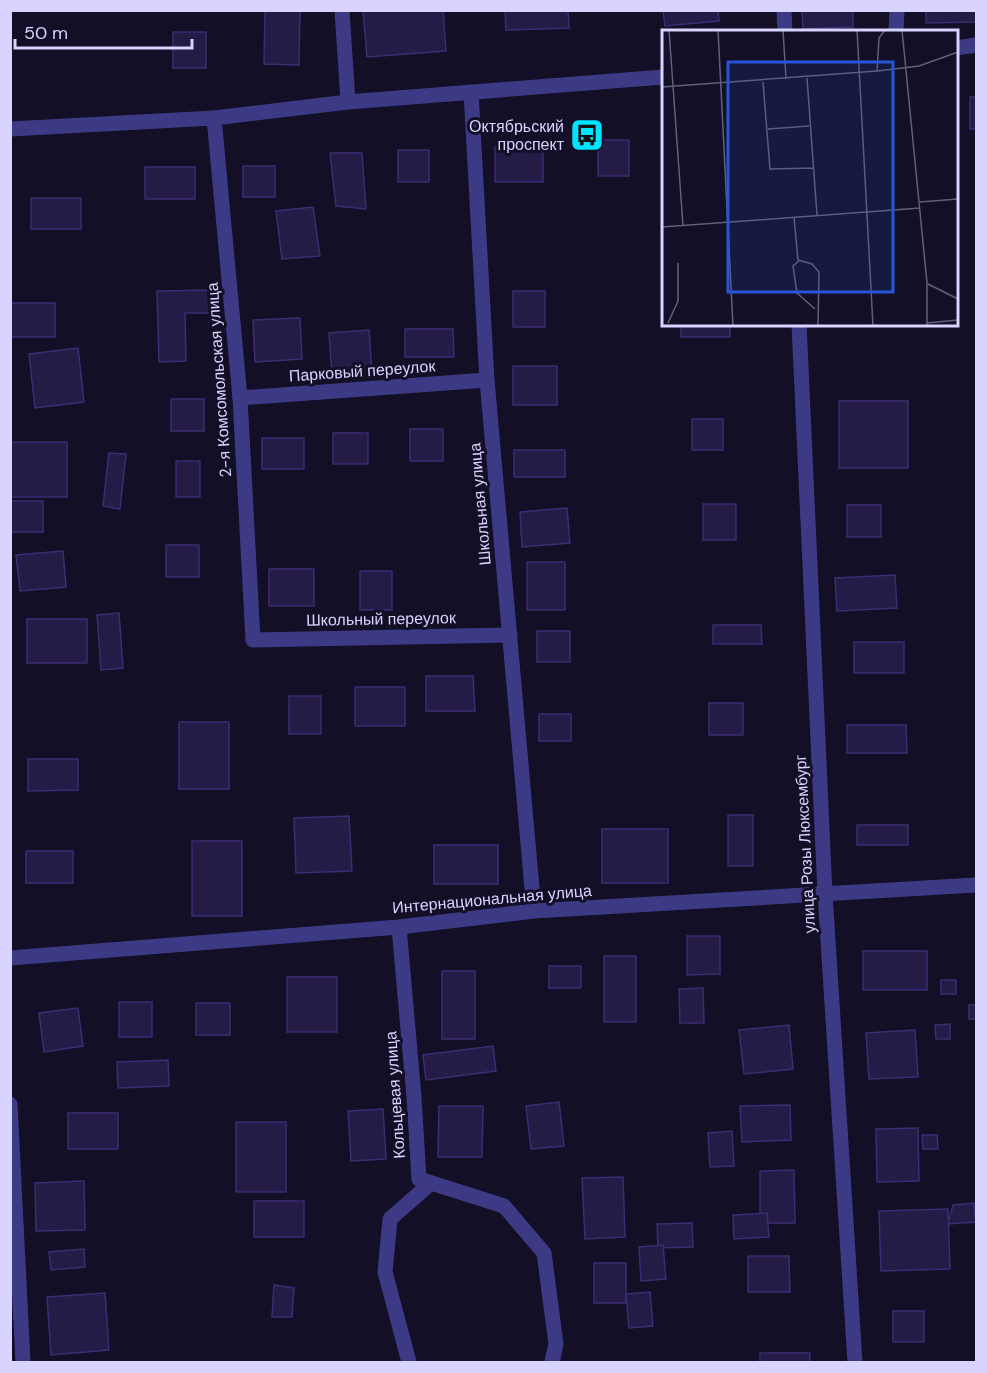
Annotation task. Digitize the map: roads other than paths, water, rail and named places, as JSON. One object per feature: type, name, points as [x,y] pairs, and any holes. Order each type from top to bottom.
[{"type":"street","points":[[342,10],[348,102]]},
{"type":"street","points":[[784,10],[785,30]]},
{"type":"street","points":[[896,30],[897,10]]},
{"type":"street","points":[[957,48],[976,45]]},
{"type":"street","points":[[10,129],[214,118],[348,102],[662,77]]},
{"type":"street","name":"Школьная улица","points":[[471,92],[487,380],[534,911]]},
{"type":"street","name":"2-я Комсомольская улица","points":[[214,118],[240,399],[253,640]]},
{"type":"street","name":"улица Розы Люксембург","points":[[799,326],[825,894],[855,1362]]},
{"type":"street","name":"Парковый переулок","points":[[240,399],[487,380]]},
{"type":"street","name":"Школьный переулок","points":[[253,640],[510,635]]},
{"type":"street","name":"Интернациональная улица","points":[[10,957],[399,927],[534,911],[976,885]]},
{"type":"street","name":"Кольцевая улица","points":[[399,927],[419,1179],[431,1183]]},
{"type":"street","points":[[10,1104],[23,1362]]},
{"type":"street","points":[[409,1362],[385,1272],[390,1219],[431,1183],[504,1206],[544,1253],[556,1344],[552,1362]]},
{"type":"place","name":"Октябрьский проспект","points":[[587,135]]}]
